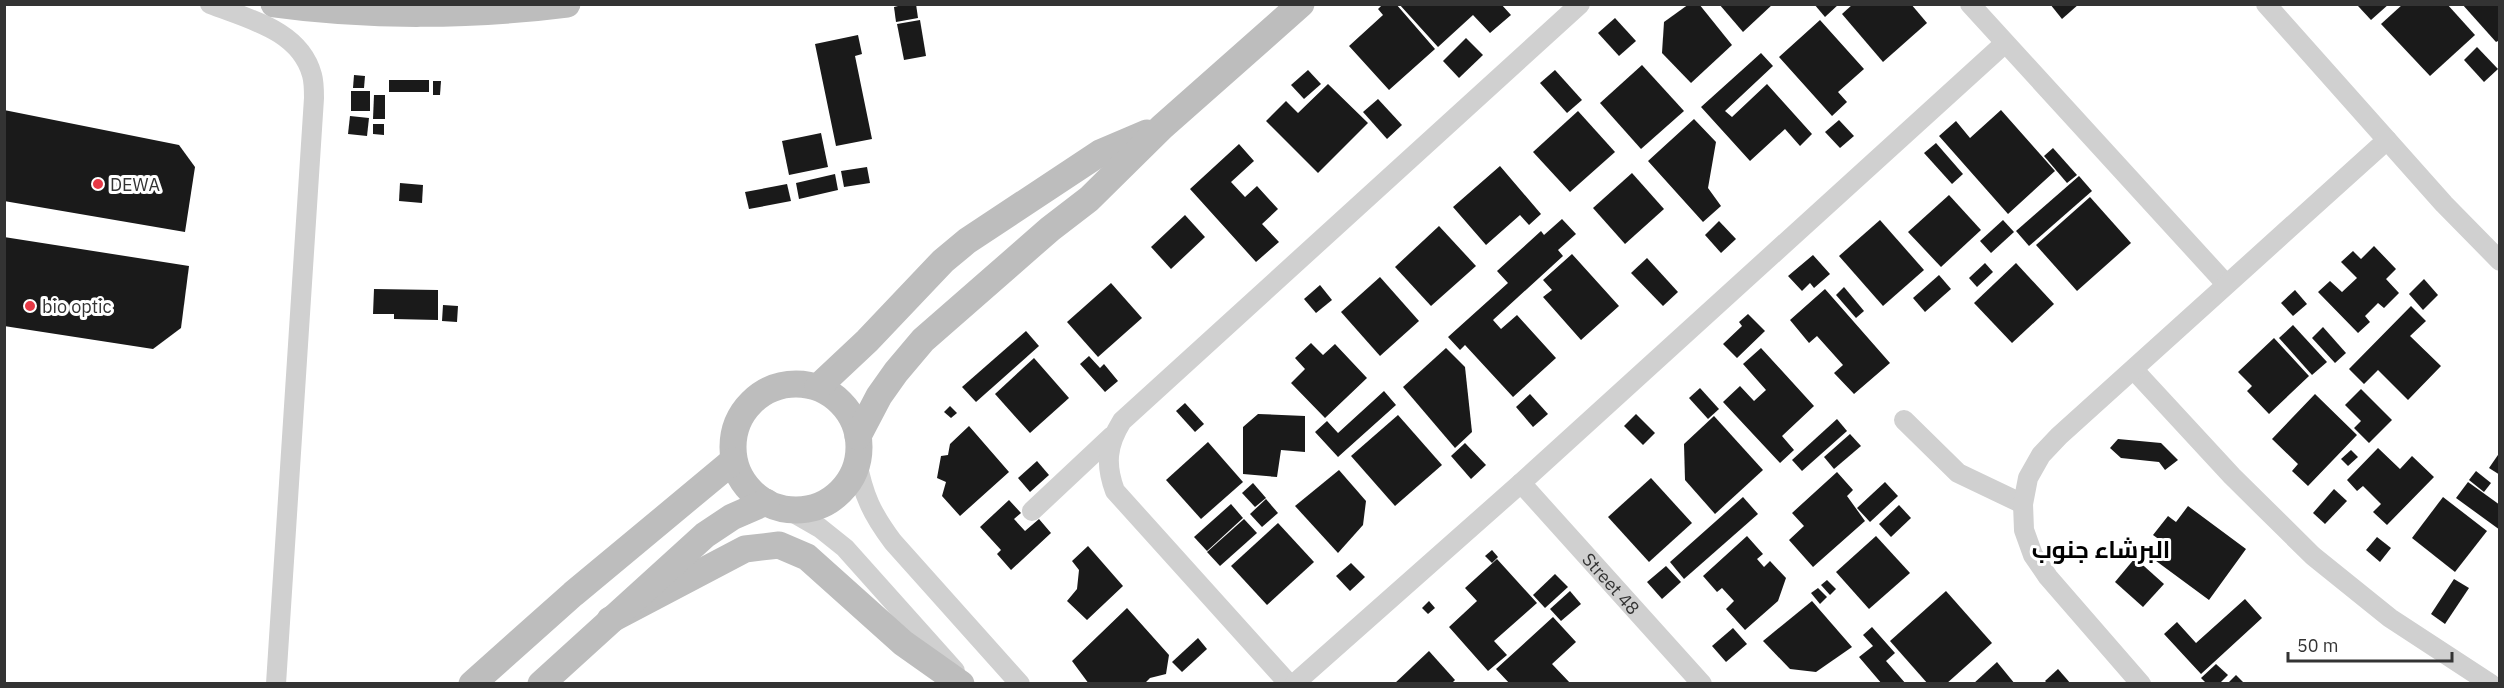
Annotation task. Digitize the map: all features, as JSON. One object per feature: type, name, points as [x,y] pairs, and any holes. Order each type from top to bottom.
[{"type":"street","points":[[210,4],[286,37],[302,54],[312,75],[314,98],[276,684]]},
{"type":"street","points":[[274,4],[414,13],[534,9],[567,4]]},
{"type":"street","points":[[541,684],[705,536],[732,518],[777,506],[811,508],[832,499],[848,482],[879,396],[922,340],[1050,229],[1089,199],[1162,127],[1301,4]]},
{"type":"street","points":[[1032,511],[1112,436],[1122,421],[1580,4]]},
{"type":"street","points":[[1970,4],[2004,44],[2226,285]]},
{"type":"street","points":[[2266,4],[2499,261]]},
{"type":"street","points":[[1294,684],[1521,483],[2004,44]]},
{"type":"street","points":[[818,387],[867,341],[943,261],[967,241],[1100,153],[1162,127]]},
{"type":"street","points":[[2141,684],[2048,577],[2033,555],[2024,530],[2023,504],[2028,478],[2041,455],[2387,140]]},
{"type":"street","points":[[2134,370],[2232,476],[2313,556],[2390,618],[2491,684]]},
{"type":"street","points":[[966,684],[845,548],[820,528],[750,491],[733,461],[734,431],[746,407],[766,391],[791,384],[818,387],[836,398],[851,416],[858,449],[862,490],[875,518],[893,542],[1020,684]]},
{"type":"street","points":[[1904,420],[1958,473],[2023,504]]},
{"type":"street","points":[[1112,436],[1108,454],[1108,473],[1115,490],[1289,684]]},
{"type":"street","points":[[472,684],[590,579],[733,461]]},
{"type":"street","name":"Street 48","points":[[1521,483],[1702,684]]},
{"type":"street","points":[[610,620],[745,549],[779,545],[807,557],[903,642],[961,684]]},
{"type":"building","points":[[916,4],[918,18],[896,22],[894,7]]},
{"type":"building","points":[[1383,4],[1396,4],[1435,49],[1389,90],[1349,46],[1383,15],[1378,9]]},
{"type":"building","points":[[1399,4],[1501,4],[1511,15],[1490,33],[1473,15],[1438,47]]},
{"type":"building","points":[[1689,4],[1699,4],[1732,45],[1691,83],[1662,53],[1664,22]]},
{"type":"building","points":[[1719,4],[1773,4],[1743,32]]},
{"type":"building","points":[[1814,4],[1839,4],[1825,17]]},
{"type":"building","points":[[1853,4],[1911,4],[1927,23],[1883,62],[1842,14]]},
{"type":"building","points":[[2050,4],[2079,4],[2062,19]]},
{"type":"building","points":[[2360,4],[2389,4],[2371,20],[2358,6]]},
{"type":"building","points":[[2403,4],[2447,4],[2475,35],[2430,76],[2381,24]]},
{"type":"building","points":[[2462,4],[2500,4],[2500,40],[2496,42]]},
{"type":"building","points":[[1615,18],[1636,41],[1619,56],[1598,33]]},
{"type":"building","points":[[920,20],[926,56],[904,60],[897,24]]},
{"type":"building","points":[[1820,20],[1864,69],[1838,92],[1847,102],[1832,116],[1779,57]]},
{"type":"building","points":[[858,35],[862,54],[855,56],[872,139],[836,146],[815,44]]},
{"type":"building","points":[[1466,38],[1483,55],[1459,78],[1443,61]]},
{"type":"building","points":[[2477,47],[2498,69],[2484,82],[2464,60]]},
{"type":"building","points":[[1761,53],[1773,66],[1725,111],[1732,117],[1767,84],[1812,134],[1800,146],[1785,129],[1750,161],[1701,107]]},
{"type":"building","points":[[1642,65],[1684,111],[1641,149],[1600,103]]},
{"type":"building","points":[[1308,70],[1321,84],[1304,99],[1291,85]]},
{"type":"building","points":[[1555,70],[1582,100],[1567,113],[1540,83]]},
{"type":"building","points":[[354,75],[365,76],[364,88],[353,88]]},
{"type":"building","points":[[389,80],[429,80],[429,92],[389,92]]},
{"type":"building","points":[[433,81],[441,81],[440,95],[433,95]]},
{"type":"building","points":[[1328,84],[1368,123],[1318,173],[1266,121],[1286,101],[1298,113]]},
{"type":"building","points":[[351,91],[370,91],[370,111],[351,111]]},
{"type":"building","points":[[374,95],[385,95],[385,119],[373,119]]},
{"type":"building","points":[[1378,99],[1402,125],[1387,139],[1363,112]]},
{"type":"building","name":"DEWA","points":[[4,110],[179,145],[195,167],[185,232],[4,201]]},
{"type":"building","points":[[2001,110],[2055,171],[2008,214],[1939,136],[1956,121],[1970,138]]},
{"type":"building","points":[[1578,111],[1615,152],[1570,192],[1533,152]]},
{"type":"building","points":[[350,116],[369,118],[367,136],[348,134]]},
{"type":"building","points":[[1694,119],[1716,142],[1708,188],[1721,206],[1703,222],[1648,161]]},
{"type":"building","points":[[1839,120],[1854,136],[1840,148],[1825,132]]},
{"type":"building","points":[[373,124],[384,124],[384,135],[373,134]]},
{"type":"building","points":[[821,133],[828,167],[789,175],[782,141]]},
{"type":"building","points":[[1936,143],[1963,174],[1952,184],[1924,153]]},
{"type":"building","points":[[1239,144],[1254,161],[1231,182],[1245,197],[1257,186],[1278,209],[1262,224],[1279,242],[1256,262],[1190,189]]},
{"type":"building","points":[[2053,148],[2077,175],[2067,183],[2044,156]]},
{"type":"building","points":[[1500,166],[1541,214],[1529,225],[1520,215],[1486,245],[1453,207]]},
{"type":"building","points":[[867,167],[870,183],[844,187],[841,171]]},
{"type":"building","points":[[1632,173],[1664,209],[1625,244],[1593,208]]},
{"type":"building","points":[[835,174],[838,190],[799,199],[796,183]]},
{"type":"building","points":[[2079,176],[2092,191],[2029,246],[2016,231]]},
{"type":"building","points":[[400,183],[423,185],[422,203],[399,201]]},
{"type":"building","points":[[787,184],[791,201],[749,209],[745,192]]},
{"type":"building","points":[[1949,195],[1981,230],[1941,267],[1908,232]]},
{"type":"building","points":[[2090,197],[2131,243],[2077,291],[2036,245]]},
{"type":"building","points":[[1185,215],[1205,237],[1171,269],[1151,247]]},
{"type":"building","points":[[1562,219],[1576,234],[1558,250],[1563,256],[1493,320],[1501,329],[1517,315],[1556,358],[1513,397],[1465,345],[1460,350],[1448,337],[1508,283],[1497,271],[1541,231],[1544,235]]},
{"type":"building","points":[[1880,220],[1924,270],[1883,306],[1839,256]]},
{"type":"building","points":[[2003,220],[2014,232],[1991,253],[1980,241]]},
{"type":"building","points":[[1719,221],[1736,239],[1721,253],[1705,235]]},
{"type":"building","points":[[1439,226],[1476,266],[1431,306],[1395,267]]},
{"type":"building","points":[[4,237],[189,266],[181,328],[153,349],[4,326]]},
{"type":"building","points":[[2374,246],[2396,269],[2386,279],[2399,293],[2384,308],[2378,303],[2365,316],[2370,322],[2358,333],[2318,292],[2330,281],[2342,292],[2357,278],[2341,262],[2353,251],[2361,259]]},
{"type":"building","points":[[1572,254],[1619,306],[1581,340],[1543,297],[1552,290],[1543,280]]},
{"type":"building","points":[[1813,255],[1830,274],[1814,288],[1810,283],[1802,291],[1788,276]]},
{"type":"building","points":[[1647,258],[1678,292],[1663,306],[1631,273]]},
{"type":"building","points":[[1985,263],[1993,272],[1977,287],[1969,278]]},
{"type":"building","points":[[2016,263],[2054,304],[2012,343],[1974,303]]},
{"type":"building","points":[[1939,275],[1951,289],[1925,312],[1913,298]]},
{"type":"building","points":[[1380,277],[1419,321],[1380,356],[1341,312]]},
{"type":"building","points":[[2424,279],[2438,295],[2423,310],[2409,294]]},
{"type":"building","points":[[1111,283],[1142,318],[1098,357],[1067,322]]},
{"type":"building","points":[[1320,285],[1332,300],[1316,313],[1304,299]]},
{"type":"building","points":[[1844,287],[1864,311],[1856,318],[1836,295]]},
{"type":"building","points":[[374,289],[438,290],[438,320],[394,319],[394,314],[373,314]]},
{"type":"building","points":[[1825,289],[1890,363],[1854,394],[1834,373],[1843,365],[1817,336],[1809,343],[1790,320]]},
{"type":"building","points":[[2295,290],[2307,304],[2293,316],[2281,303]]},
{"type":"building","points":[[443,305],[458,306],[457,322],[442,321]]},
{"type":"building","points":[[2411,306],[2426,321],[2410,336],[2441,366],[2408,400],[2378,370],[2364,384],[2349,369]]},
{"type":"building","points":[[1748,314],[1765,331],[1737,358],[1723,344],[1742,326],[1739,322]]},
{"type":"building","points":[[2293,325],[2327,362],[2312,375],[2279,338]]},
{"type":"building","points":[[2323,327],[2346,353],[2335,363],[2312,338]]},
{"type":"building","points":[[1026,331],[1039,346],[976,402],[962,387]]},
{"type":"building","points":[[2274,338],[2309,376],[2269,414],[2247,391],[2252,386],[2238,372]]},
{"type":"building","points":[[1311,343],[1323,355],[1335,344],[1367,378],[1325,418],[1291,383],[1305,369],[1295,358]]},
{"type":"building","points":[[1446,348],[1465,367],[1472,432],[1455,448],[1403,387]]},
{"type":"building","points":[[1761,348],[1814,406],[1782,436],[1794,450],[1780,463],[1723,402],[1740,386],[1754,401],[1766,390],[1743,364]]},
{"type":"building","points":[[1089,356],[1100,368],[1104,364],[1118,381],[1105,392],[1080,364]]},
{"type":"building","points":[[1034,358],[1069,398],[1030,433],[995,394]]},
{"type":"building","points":[[1700,388],[1719,409],[1708,419],[1689,398]]},
{"type":"building","points":[[2361,389],[2392,420],[2369,443],[2354,428],[2361,421],[2345,405]]},
{"type":"building","points":[[1384,391],[1396,405],[1338,457],[1315,432],[1327,421],[1338,433]]},
{"type":"building","points":[[1530,394],[1548,414],[1533,427],[1516,407]]},
{"type":"building","points":[[2315,394],[2357,435],[2308,486],[2292,471],[2298,464],[2272,439]]},
{"type":"building","points":[[1185,403],[1204,424],[1195,432],[1176,411]]},
{"type":"building","points":[[950,406],[957,413],[951,418],[944,412]]},
{"type":"building","points":[[1258,414],[1305,416],[1305,452],[1281,450],[1277,477],[1243,474],[1243,427]]},
{"type":"building","points":[[1636,414],[1655,433],[1643,445],[1624,426]]},
{"type":"building","points":[[1398,415],[1442,465],[1395,506],[1351,456]]},
{"type":"building","points":[[1714,416],[1763,470],[1715,514],[1685,480],[1684,444]]},
{"type":"building","points":[[1837,419],[1847,431],[1802,471],[1792,460]]},
{"type":"building","points":[[969,426],[1009,472],[960,516],[942,496],[946,482],[937,478],[941,456],[948,455],[950,444]]},
{"type":"building","points":[[1850,434],[1861,446],[1834,469],[1824,457]]},
{"type":"building","points":[[2118,439],[2161,443],[2178,460],[2165,470],[2159,462],[2121,458],[2110,448]]},
{"type":"building","points":[[1208,442],[1243,482],[1201,519],[1166,480]]},
{"type":"building","points":[[1465,443],[1486,465],[1471,479],[1451,456]]},
{"type":"building","points":[[2378,448],[2400,469],[2412,456],[2434,477],[2387,525],[2373,512],[2381,504],[2363,486],[2357,491],[2347,480]]},
{"type":"building","points":[[2351,450],[2358,457],[2348,466],[2341,459]]},
{"type":"building","points":[[2500,452],[2500,475],[2489,468]]},
{"type":"building","points":[[1037,461],[1049,475],[1030,492],[1018,478]]},
{"type":"building","points":[[1339,470],[1366,501],[1363,525],[1338,553],[1295,506]]},
{"type":"building","points":[[2476,471],[2491,483],[2484,492],[2469,480]]},
{"type":"building","points":[[1837,472],[1853,490],[1847,496],[1865,521],[1813,567],[1789,540],[1804,526],[1792,513]]},
{"type":"building","points":[[1651,478],[1692,523],[1649,562],[1608,517]]},
{"type":"building","points":[[1885,482],[1898,496],[1870,522],[1857,508]]},
{"type":"building","points":[[2468,482],[2500,505],[2500,530],[2456,498]]},
{"type":"building","points":[[1253,483],[1266,498],[1255,507],[1242,493]]},
{"type":"building","points":[[2334,489],[2347,501],[2325,524],[2313,513]]},
{"type":"building","points":[[1743,497],[1758,514],[1684,579],[1670,562]]},
{"type":"building","points":[[2443,497],[2487,531],[2455,572],[2412,538]]},
{"type":"building","points":[[1266,499],[1278,513],[1262,527],[1250,514]]},
{"type":"building","points":[[1009,500],[1021,513],[1014,519],[1025,531],[1039,519],[1051,533],[1011,570],[997,554],[1001,550],[980,527]]},
{"type":"building","points":[[1231,504],[1243,518],[1207,551],[1194,537]]},
{"type":"building","points":[[1899,505],[1911,518],[1891,537],[1879,524]]},
{"type":"building","points":[[2188,506],[2246,549],[2209,600],[2152,558],[2164,543],[2153,535],[2168,516],[2176,522]]},
{"type":"building","points":[[1244,519],[1257,533],[1220,566],[1207,552]]},
{"type":"building","points":[[1278,523],[1314,562],[1267,605],[1231,566]]},
{"type":"building","points":[[1747,536],[1763,554],[1757,559],[1764,567],[1770,561],[1786,578],[1778,601],[1745,630],[1726,609],[1734,601],[1722,588],[1717,592],[1703,576]]},
{"type":"building","points":[[1876,536],[1910,573],[1869,609],[1836,572]]},
{"type":"building","points":[[2377,537],[2391,548],[2380,562],[2366,550]]},
{"type":"building","points":[[1088,546],[1123,586],[1087,620],[1067,601],[1077,589],[1079,570],[1072,561]]},
{"type":"building","points":[[1492,550],[1498,557],[1492,563],[1485,556]]},
{"type":"building","points":[[2135,558],[2164,584],[2143,607],[2115,582]]},
{"type":"building","points":[[1497,559],[1537,603],[1494,641],[1507,655],[1488,671],[1449,627],[1477,601],[1465,588]]},
{"type":"building","points":[[1351,563],[1365,577],[1350,591],[1336,576]]},
{"type":"building","points":[[1666,566],[1681,582],[1662,599],[1647,582]]},
{"type":"building","points":[[1555,574],[1568,587],[1545,608],[1533,595]]},
{"type":"building","points":[[2454,579],[2469,588],[2445,624],[2431,614]]},
{"type":"building","points":[[1827,580],[1836,589],[1830,595],[1821,585]]},
{"type":"building","points":[[1818,588],[1827,597],[1820,604],[1811,593]]},
{"type":"building","points":[[1570,591],[1581,604],[1561,621],[1550,609]]},
{"type":"building","points":[[1946,591],[1992,643],[1946,684],[1928,684],[1890,641]]},
{"type":"building","points":[[2245,599],[2262,618],[2201,674],[2164,634],[2177,622],[2196,643]]},
{"type":"building","points":[[1429,601],[1435,608],[1428,614],[1422,608]]},
{"type":"building","points":[[1812,601],[1852,647],[1816,672],[1790,669],[1763,641]]},
{"type":"building","points":[[1127,608],[1169,655],[1166,674],[1150,678],[1144,684],[1089,684],[1072,661]]},
{"type":"building","points":[[1553,617],[1576,642],[1552,664],[1571,684],[1510,684],[1496,669]]},
{"type":"building","points":[[1872,627],[1895,653],[1886,661],[1906,684],[1882,684],[1859,657],[1873,646],[1863,635]]},
{"type":"building","points":[[1733,628],[1747,644],[1726,662],[1712,646]]},
{"type":"building","points":[[1198,638],[1207,649],[1182,672],[1172,662]]},
{"type":"building","points":[[1429,651],[1455,680],[1451,684],[1394,684]]},
{"type":"building","points":[[1997,662],[2015,684],[1973,684]]},
{"type":"building","points":[[2216,664],[2228,675],[2219,684],[2207,684],[2201,678]]},
{"type":"building","points":[[2058,669],[2071,684],[2048,684],[2045,681]]},
{"type":"building","points":[[2236,675],[2245,684],[2227,684]]},
{"type":"place","name":"DEWA","points":[[98,184]]},
{"type":"place","name":"bio optic","points":[[30,306]]},
{"type":"district","name":"البرشاء جنوب","points":[[2101,549]]}]
